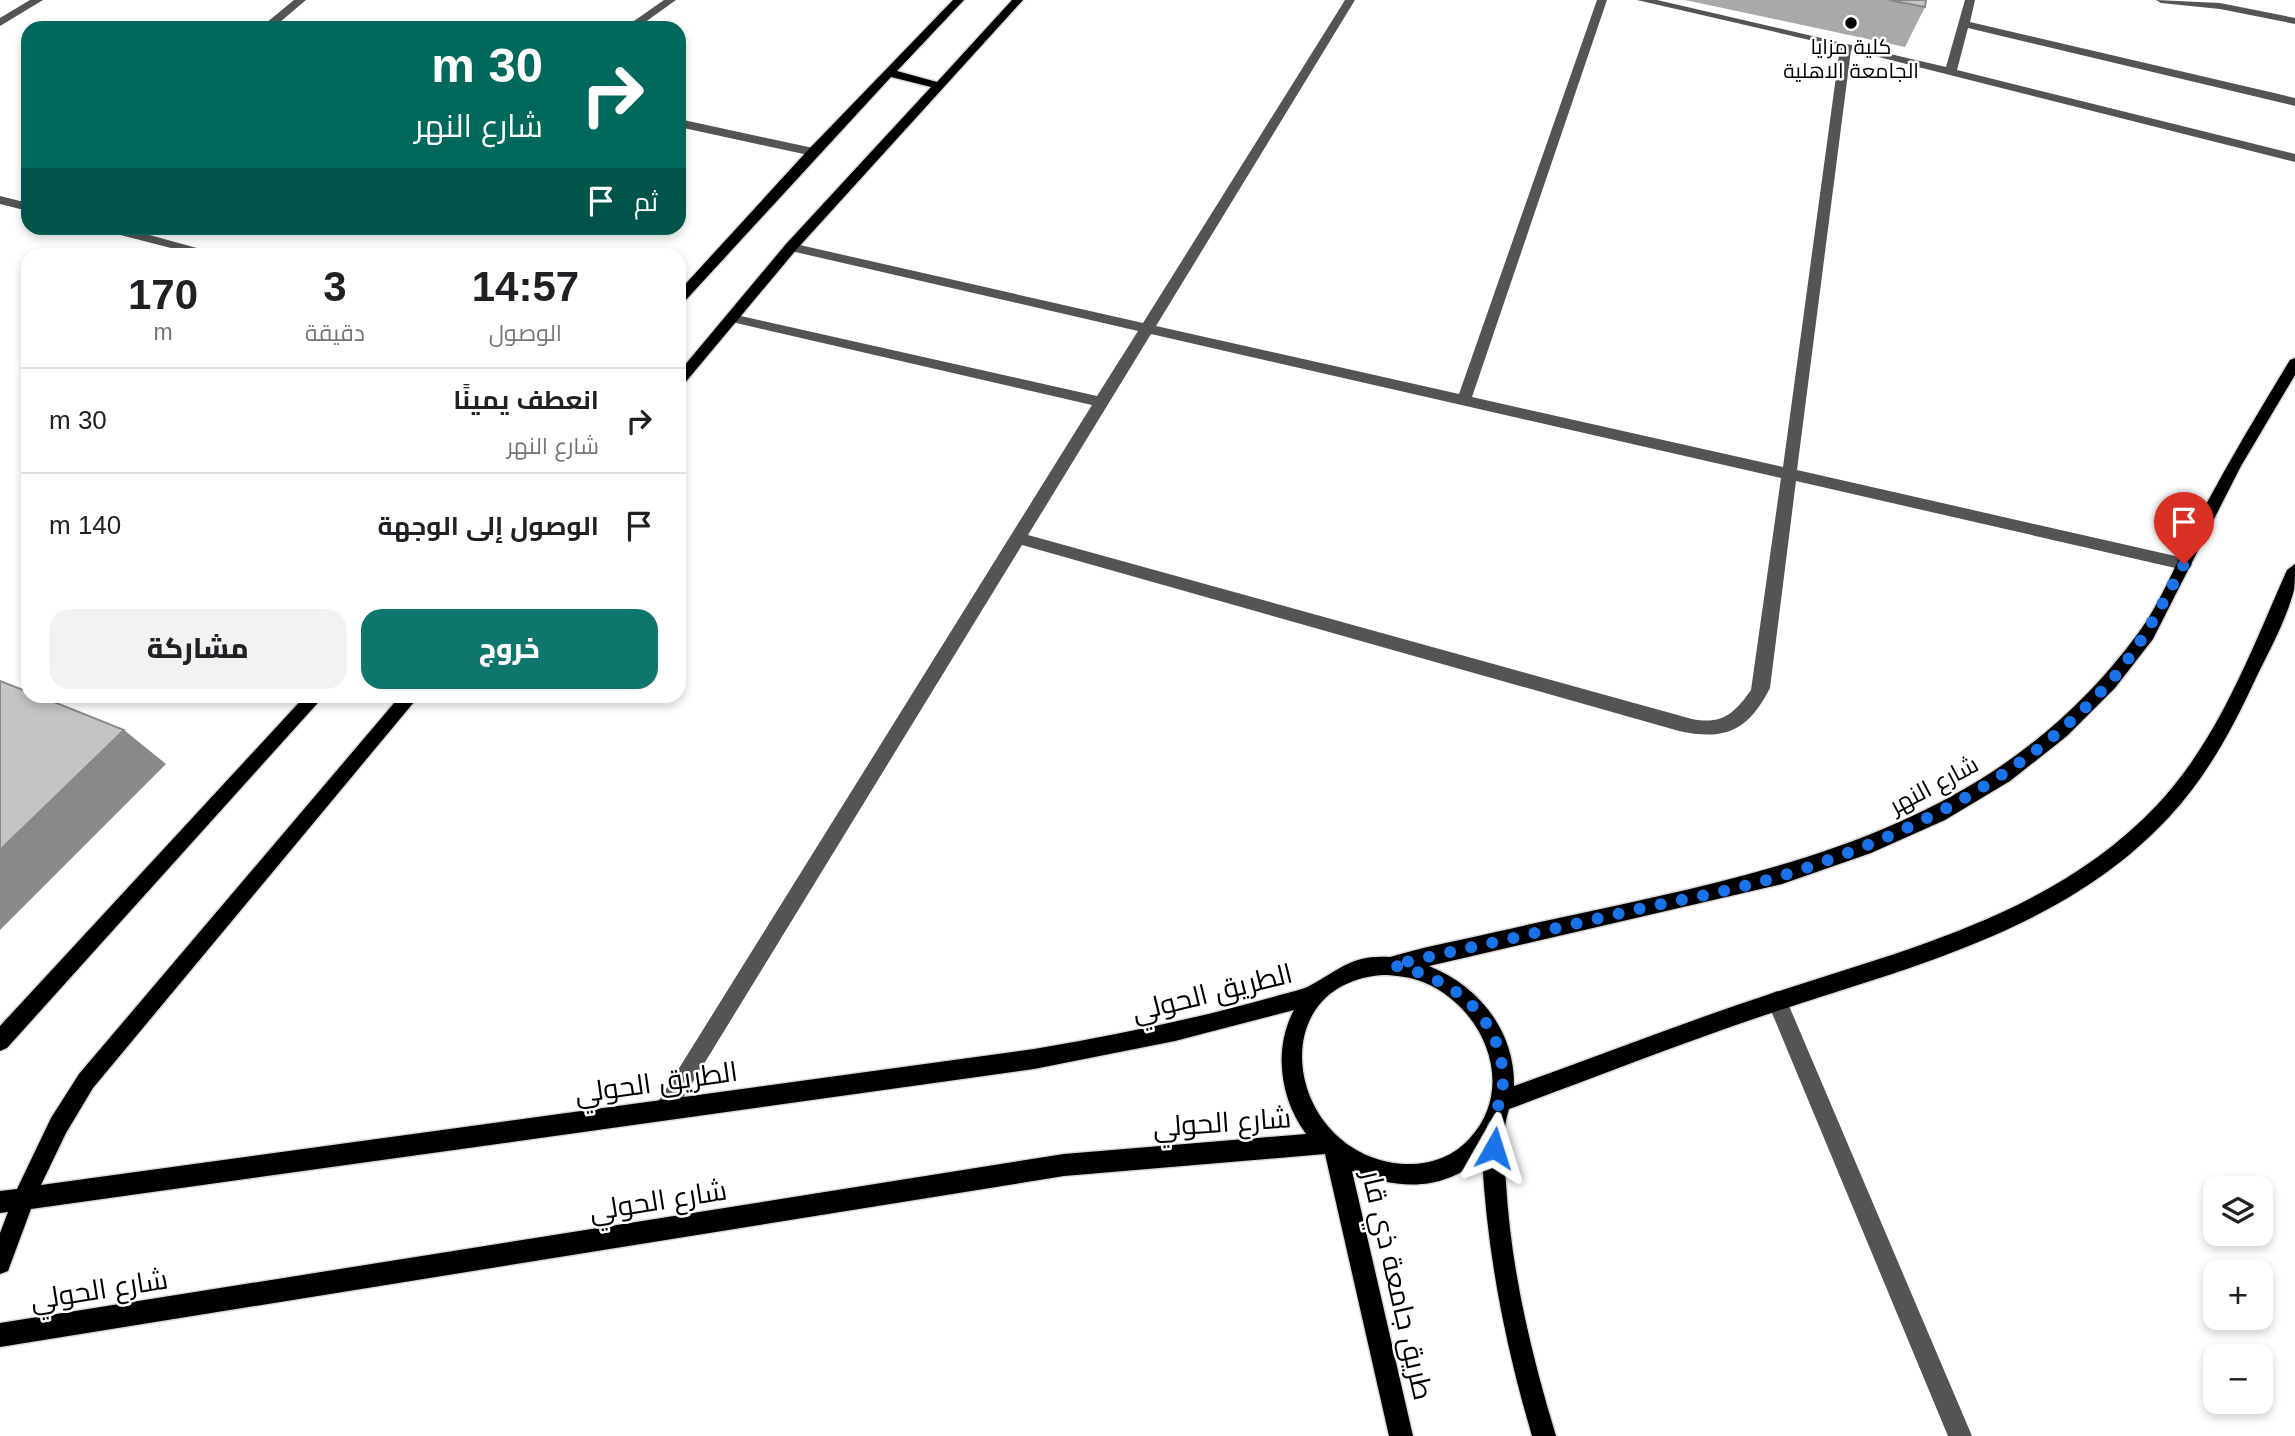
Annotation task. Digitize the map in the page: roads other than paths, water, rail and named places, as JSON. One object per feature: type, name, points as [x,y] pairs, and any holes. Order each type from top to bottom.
[{"type":"main road","points":[[686,291],[813,152],[958,0]]},
{"type":"main road","points":[[686,373],[791,247],[1018,0]]},
{"type":"main road","points":[[889,74],[940,86]]},
{"type":"main road","name":"شارع النهر","points":[[1392,965],[1782,875],[1864,848],[1938,814],[2004,776],[2061,731],[2099,693],[2147,634],[2234,465],[2295,363]]},
{"type":"main road","points":[[1502,1101],[1777,1001],[1857,978],[2010,919],[2066,888],[2116,853],[2163,811],[2200,766],[2229,719],[2295,570]]},
{"type":"main road","points":[[0,1041],[310,703]]},
{"type":"main road","points":[[0,1263],[45,1148],[61,1116],[86,1081],[405,703]]},
{"type":"main road","points":[[1392,965],[1419,971],[1444,982],[1467,999],[1497,1046],[1503,1074],[1502,1101],[1493,1126],[1475,1150],[1450,1167],[1420,1174],[1388,1173],[1357,1163],[1332,1146],[1312,1125],[1299,1102],[1292,1079],[1290,1055],[1293,1032],[1314,994],[1349,971],[1392,965]]},
{"type":"main road","name":"الطريق الحولي","points":[[0,1202],[1107,1047],[1248,1015],[1314,994]]},
{"type":"main road","points":[[1493,1126],[1495,1191],[1502,1259],[1512,1319],[1544,1436]]},
{"type":"main road","name":"شارع الحولي","points":[[0,1335],[1064,1165],[1332,1146]]},
{"type":"main road","name":"طريق جامعة ذي قار","points":[[1332,1146],[1401,1436]]},
{"type":"street","points":[[0,23],[38,0]]},
{"type":"street","points":[[275,21],[301,0]]},
{"type":"street","points":[[640,21],[671,0]]},
{"type":"street","points":[[665,1109],[1350,0]]},
{"type":"street","points":[[1464,400],[1602,0]]},
{"type":"street","points":[[1642,0],[1846,45],[2295,158]]},
{"type":"street","points":[[1951,71],[1970,0]]},
{"type":"street","points":[[2161,0],[2198,2],[2295,21]]},
{"type":"street","points":[[1965,24],[2295,102]]},
{"type":"street","points":[[1018,538],[1679,724],[1714,729],[1745,710],[1761,688],[1846,45]]},
{"type":"street","points":[[686,125],[813,152]]},
{"type":"street","points":[[0,200],[21,202]]},
{"type":"street","points":[[138,235],[189,248]]},
{"type":"street","points":[[791,247],[2184,564]]},
{"type":"street","points":[[732,318],[1101,402]]},
{"type":"street","points":[[1777,1001],[1959,1436]]},
{"type":"place","name":"كلية مزايا الجامعة الاهلية","points":[[1851,23]]}]
